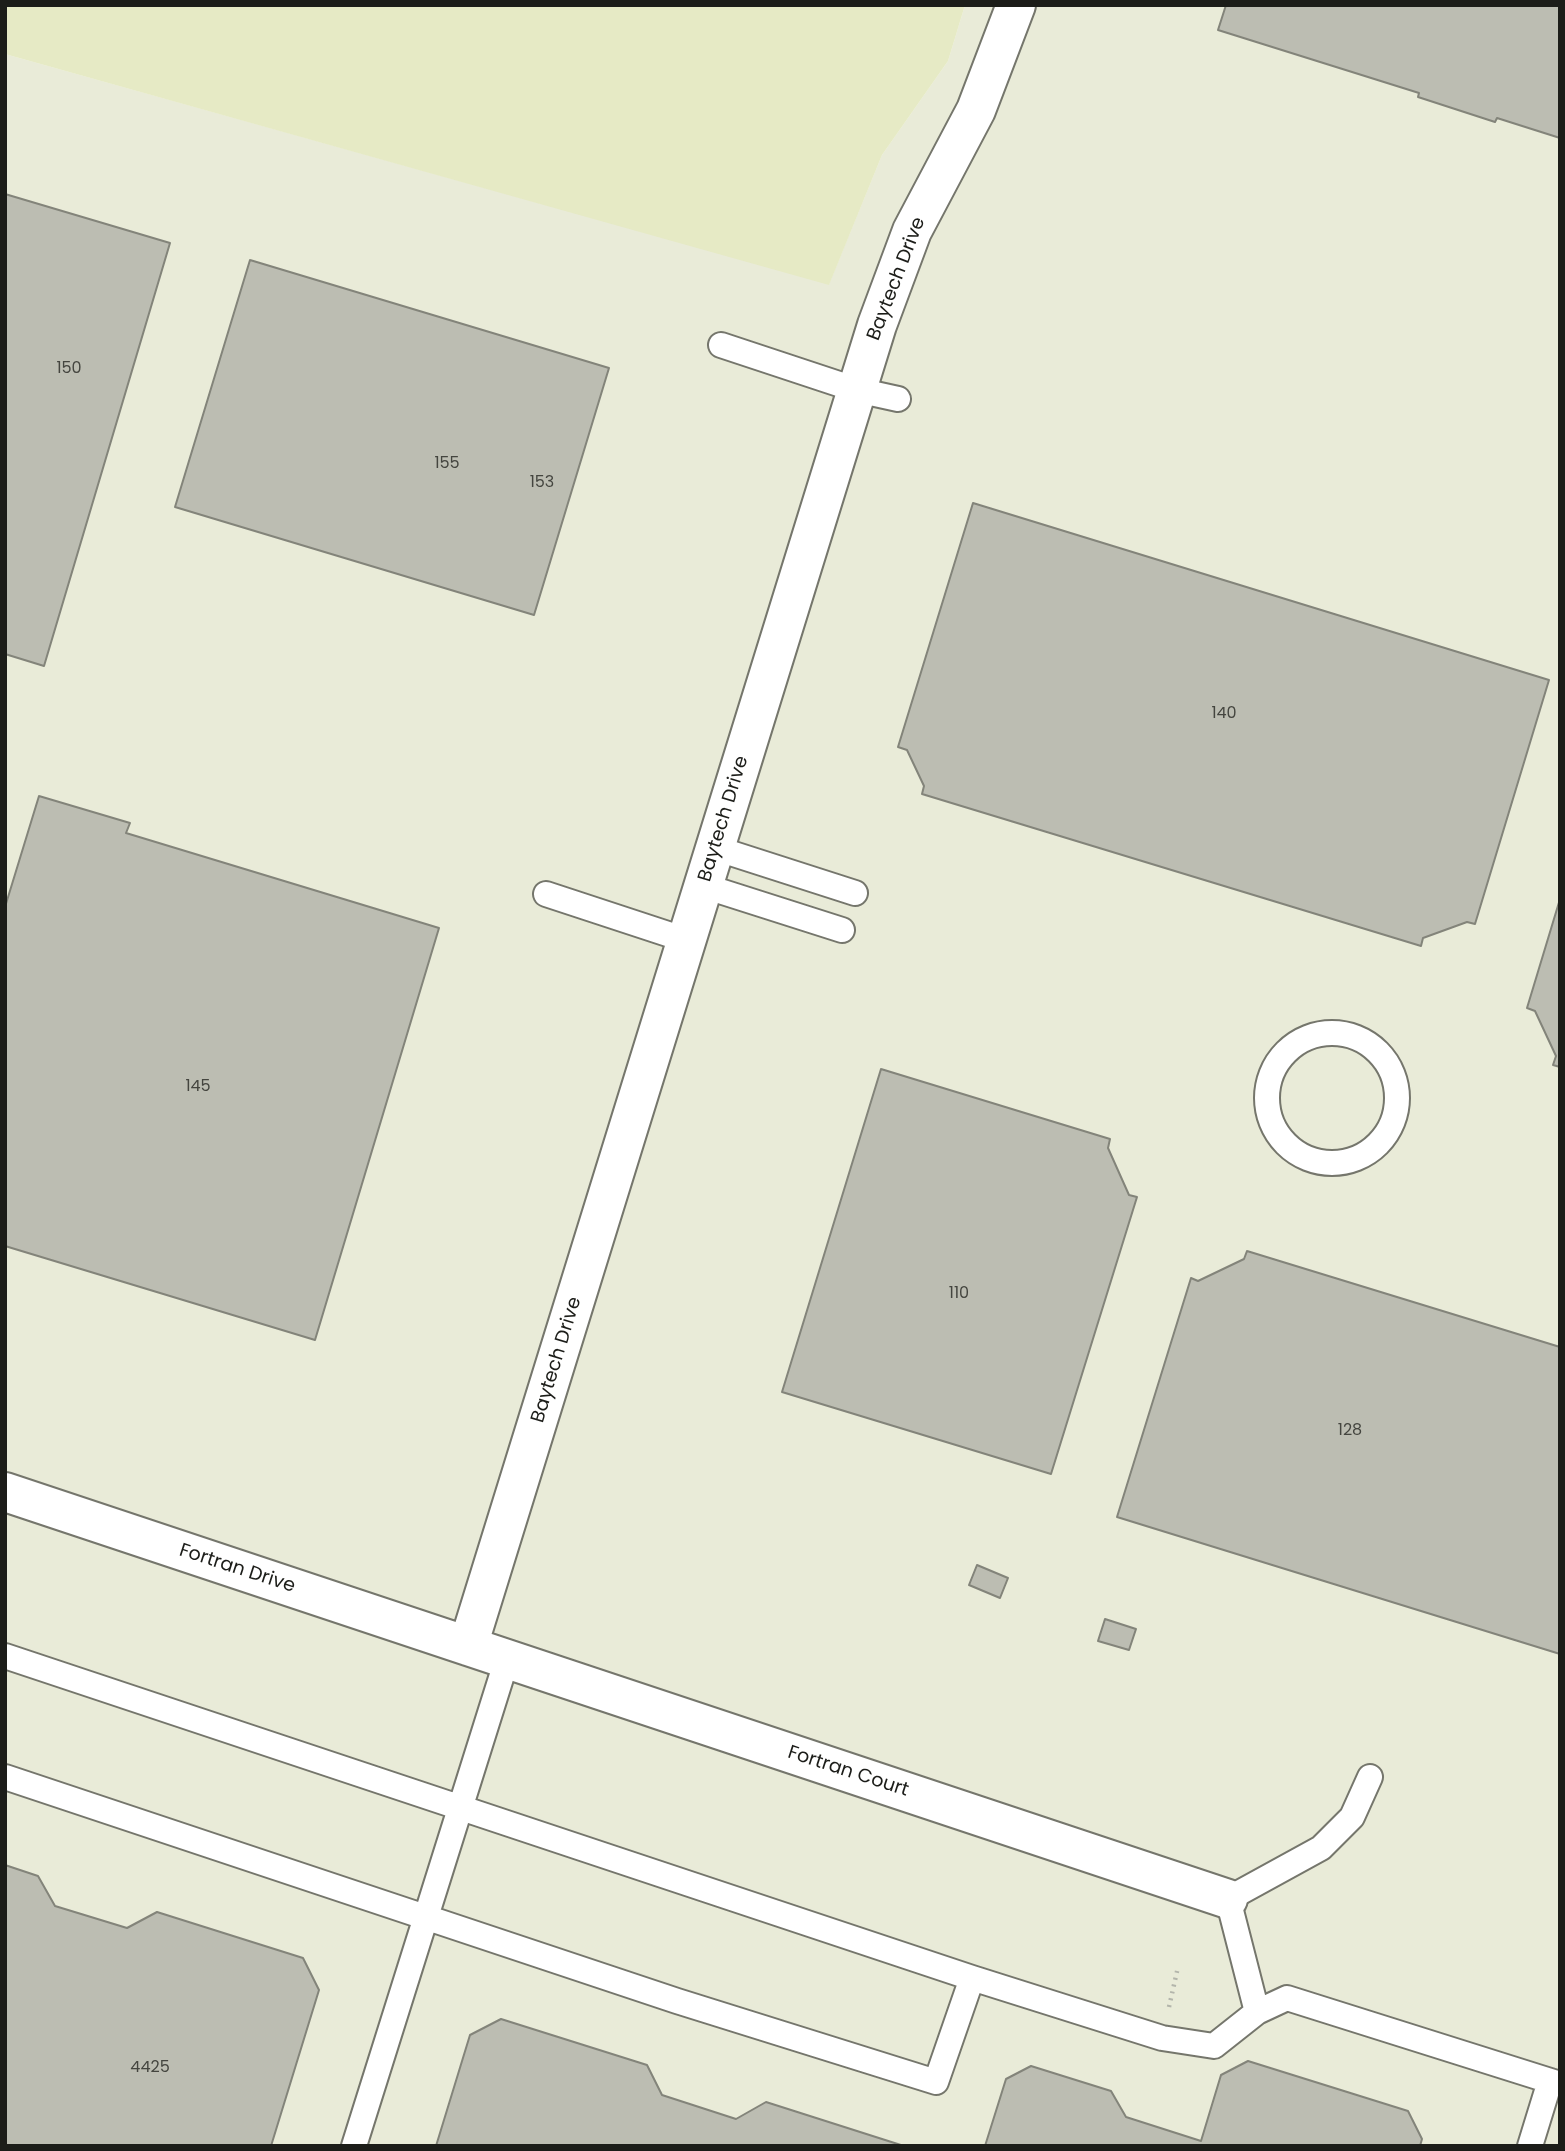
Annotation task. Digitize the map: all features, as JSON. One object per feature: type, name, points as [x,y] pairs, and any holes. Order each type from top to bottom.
[{"type":"street","name":"Baytech Drive","points":[[468,1646],[877,325],[912,231],[976,110],[1016,5]]},
{"type":"street","name":"Fortran Drive","points":[[5,1492],[468,1646]]},
{"type":"street","name":"Fortran Court","points":[[468,1646],[1228,1899]]},
{"type":"lane","points":[[721,345],[857,390],[898,399]]},
{"type":"lane","points":[[715,848],[855,892]]},
{"type":"lane","points":[[704,886],[842,930]]},
{"type":"lane","points":[[546,894],[686,940]]},
{"type":"lane","points":[[1334,1032],[1358,1038],[1380,1053],[1393,1074],[1398,1100],[1392,1125],[1377,1145],[1356,1159],[1330,1164],[1306,1158],[1285,1143],[1271,1122],[1267,1097],[1273,1072],[1287,1051],[1308,1037],[1334,1032]]},
{"type":"lane","points":[[5,1656],[972,1978],[1162,2038],[1214,2046],[1257,2012],[1287,1998],[1555,2082],[1530,2146]]},
{"type":"lane","points":[[354,2146],[507,1659]]},
{"type":"lane","points":[[5,1777],[677,2001],[936,2082],[972,1978]]},
{"type":"lane","points":[[1257,2012],[1228,1899],[1321,1847],[1352,1818],[1370,1777]]},
{"type":"path","points":[[1162,2038],[1178,1967]]},
{"type":"shaded area","points":[[965,5],[1560,5],[1560,2146],[5,2146],[5,54],[829,284],[882,155],[948,61]]},
{"type":"green space","points":[[5,5],[965,5],[948,61],[882,155],[829,285],[5,54]]},
{"type":"building","points":[[1226,5],[1560,5],[1560,138],[1497,118],[1495,122],[1418,97],[1419,93],[1218,30]]},
{"type":"building","points":[[5,194],[170,243],[44,666],[5,654]]},
{"type":"building","points":[[250,260],[609,368],[534,615],[175,507]]},
{"type":"building","points":[[973,503],[1549,680],[1475,924],[1467,922],[1423,938],[1421,946],[922,794],[924,786],[907,750],[898,747]]},
{"type":"building","points":[[39,796],[130,823],[126,833],[439,928],[315,1340],[5,1246],[5,907]]},
{"type":"building","points":[[1560,899],[1560,1067],[1553,1065],[1556,1056],[1535,1011],[1527,1008]]},
{"type":"building","points":[[881,1069],[1110,1139],[1108,1148],[1129,1195],[1137,1197],[1051,1474],[782,1392]]},
{"type":"building","points":[[1247,1251],[1560,1347],[1560,1654],[1117,1517],[1191,1278],[1198,1281],[1244,1259]]},
{"type":"building","points":[[977,1565],[1008,1578],[1000,1598],[969,1585]]},
{"type":"building","points":[[1105,1619],[1136,1629],[1129,1650],[1098,1641]]},
{"type":"building","points":[[5,1865],[38,1876],[55,1906],[127,1928],[157,1912],[303,1958],[319,1990],[271,2146],[5,2146]]},
{"type":"building","points":[[501,2019],[647,2065],[662,2095],[736,2119],[766,2102],[904,2146],[436,2146],[470,2035]]},
{"type":"building","points":[[1248,2061],[1408,2111],[1422,2139],[1420,2146],[985,2146],[1006,2079],[1031,2066],[1111,2091],[1126,2117],[1201,2141],[1221,2075]]}]
